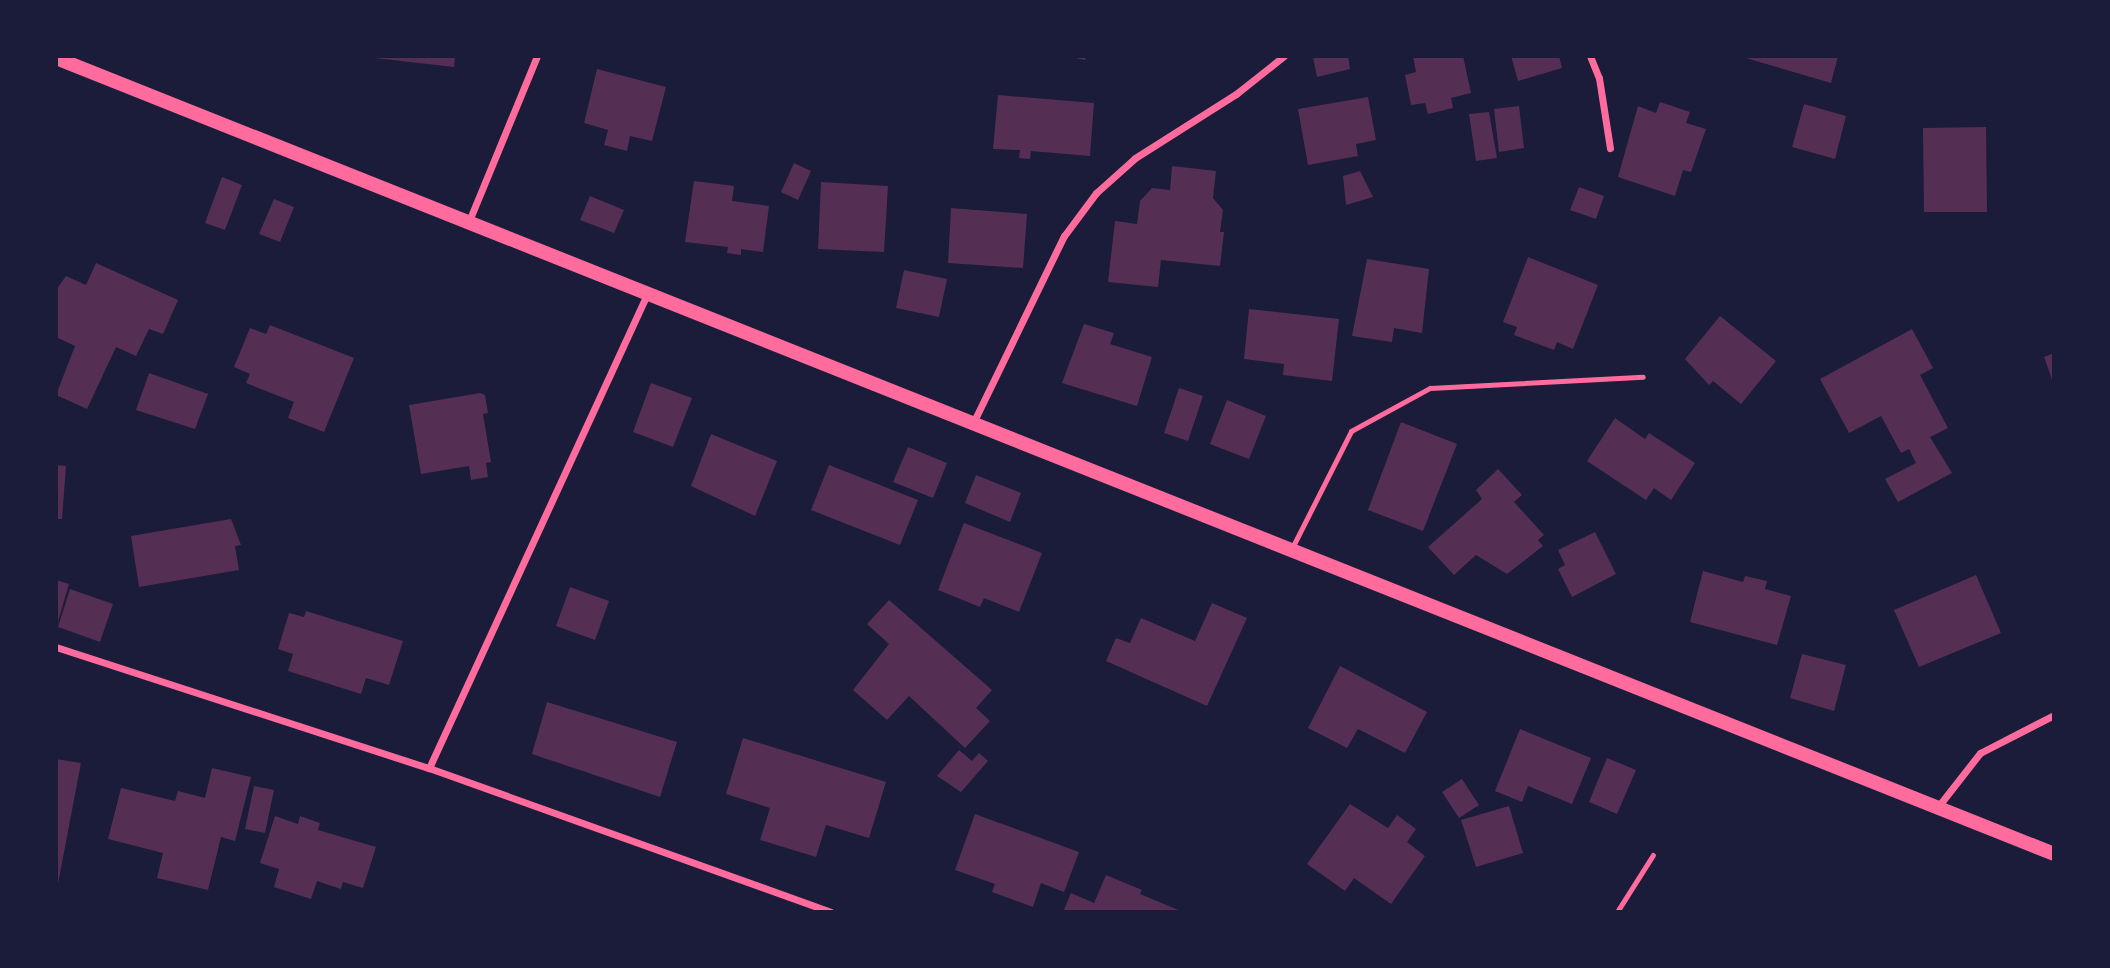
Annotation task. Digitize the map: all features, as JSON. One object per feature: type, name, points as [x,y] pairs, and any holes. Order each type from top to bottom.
[{"type":"main road","points":[[56,58],[974,421],[2054,854]]},
{"type":"street","points":[[469,222],[537,56]]},
{"type":"street","points":[[974,421],[1064,236],[1096,193],[1135,158],[1236,94],[1284,56]]},
{"type":"street","points":[[1590,56],[1599,78],[1610,148]]},
{"type":"street","points":[[429,768],[648,292]]},
{"type":"street","points":[[56,648],[429,768],[831,912]]},
{"type":"street","points":[[1937,808],[1980,753],[2054,715]]},
{"type":"lane","points":[[1291,549],[1351,431],[1430,388],[1643,377]]},
{"type":"path","points":[[1617,912],[1653,855]]},
{"type":"building","points":[[357,56],[455,56],[454,67]]},
{"type":"building","points":[[1066,56],[1086,56],[1085,60]]},
{"type":"building","points":[[1348,56],[1350,69],[1317,77],[1313,57]]},
{"type":"building","points":[[1413,56],[1463,56],[1471,93],[1451,98],[1453,108],[1428,114],[1425,103],[1411,105],[1405,75],[1416,72]]},
{"type":"building","points":[[1511,56],[1559,56],[1562,68],[1518,81]]},
{"type":"building","points":[[1739,56],[1838,56],[1831,83]]},
{"type":"building","points":[[597,69],[666,87],[652,141],[630,136],[627,151],[604,145],[608,130],[584,123]]},
{"type":"building","points":[[998,95],[1094,103],[1090,156],[1031,151],[1030,159],[1019,158],[1020,150],[993,149]]},
{"type":"building","points":[[1368,97],[1376,140],[1356,144],[1358,156],[1308,165],[1298,109]]},
{"type":"building","points":[[1660,102],[1690,112],[1686,123],[1706,129],[1691,172],[1683,170],[1675,196],[1618,177],[1638,106],[1656,113]]},
{"type":"building","points":[[1804,104],[1846,116],[1835,159],[1792,147]]},
{"type":"building","points":[[1519,106],[1524,148],[1499,152],[1494,109]]},
{"type":"building","points":[[1489,112],[1497,158],[1476,161],[1469,114]]},
{"type":"building","points":[[1986,127],[1987,212],[1924,212],[1923,128]]},
{"type":"building","points":[[794,163],[811,171],[798,200],[781,192]]},
{"type":"building","points":[[1172,166],[1216,171],[1213,198],[1223,210],[1220,232],[1224,232],[1220,266],[1161,260],[1158,287],[1108,282],[1115,221],[1137,224],[1140,201],[1152,188],[1170,190]]},
{"type":"building","points":[[1360,171],[1373,197],[1346,205],[1343,176]]},
{"type":"building","points":[[222,177],[242,185],[225,230],[205,223]]},
{"type":"building","points":[[694,181],[734,186],[732,201],[769,206],[763,252],[741,249],[741,255],[727,253],[728,247],[685,242]]},
{"type":"building","points":[[821,182],[888,186],[884,252],[818,249]]},
{"type":"building","points":[[1579,187],[1604,196],[1596,219],[1570,210]]},
{"type":"building","points":[[590,196],[624,210],[614,233],[580,220]]},
{"type":"building","points":[[274,199],[294,207],[280,242],[259,234]]},
{"type":"building","points":[[951,208],[1027,214],[1023,268],[948,263]]},
{"type":"building","points":[[1528,257],[1598,285],[1573,349],[1557,342],[1554,350],[1514,335],[1517,327],[1503,322]]},
{"type":"building","points":[[1367,259],[1429,269],[1422,333],[1394,328],[1392,342],[1352,336]]},
{"type":"building","points":[[96,263],[178,300],[163,334],[149,329],[136,356],[116,347],[87,409],[56,395],[75,346],[56,337],[56,290],[66,276],[86,285]]},
{"type":"building","points":[[904,270],[947,279],[939,317],[896,308]]},
{"type":"building","points":[[1249,309],[1339,319],[1332,381],[1283,375],[1284,364],[1244,359]]},
{"type":"building","points":[[1720,316],[1776,361],[1741,404],[1713,381],[1709,385],[1685,359]]},
{"type":"building","points":[[1084,324],[1114,333],[1110,344],[1152,357],[1137,406],[1062,383]]},
{"type":"building","points":[[270,325],[354,358],[324,432],[288,418],[294,402],[246,383],[250,374],[234,367],[250,328],[266,334]]},
{"type":"building","points":[[1912,329],[1933,368],[1920,375],[1948,428],[1930,437],[1952,473],[1898,502],[1885,479],[1916,463],[1909,449],[1901,453],[1881,416],[1849,433],[1820,379]]},
{"type":"building","points":[[2054,353],[2054,385],[2044,357]]},
{"type":"building","points":[[149,373],[208,394],[195,429],[136,410]]},
{"type":"building","points":[[651,383],[692,398],[673,447],[633,432]]},
{"type":"building","points":[[1179,388],[1203,396],[1188,441],[1164,433]]},
{"type":"building","points":[[480,393],[485,395],[488,413],[483,414],[491,462],[486,463],[488,477],[471,480],[469,466],[421,474],[409,405]]},
{"type":"building","points":[[1227,400],[1266,416],[1249,459],[1210,444]]},
{"type":"building","points":[[1615,418],[1645,439],[1649,433],[1695,463],[1671,500],[1654,488],[1646,500],[1587,461]]},
{"type":"building","points":[[1401,422],[1457,444],[1423,531],[1368,510]]},
{"type":"building","points":[[711,434],[777,461],[755,516],[691,486]]},
{"type":"building","points":[[908,447],[947,463],[933,498],[893,482]]},
{"type":"building","points":[[56,465],[66,466],[62,519],[56,519]]},
{"type":"building","points":[[829,465],[918,500],[900,545],[811,510]]},
{"type":"building","points":[[1498,469],[1522,495],[1514,502],[1544,535],[1538,540],[1543,546],[1507,574],[1476,555],[1454,575],[1428,547],[1482,499],[1476,490]]},
{"type":"building","points":[[976,475],[1021,493],[1010,522],[965,503]]},
{"type":"building","points":[[231,519],[241,545],[235,546],[239,570],[139,587],[131,536]]},
{"type":"building","points":[[964,523],[1042,553],[1019,612],[984,598],[980,607],[938,590]]},
{"type":"building","points":[[1595,532],[1616,574],[1572,597],[1558,569],[1565,565],[1558,550]]},
{"type":"building","points":[[1703,571],[1743,582],[1745,576],[1767,581],[1765,589],[1791,596],[1777,645],[1690,622]]},
{"type":"building","points":[[1976,575],[2001,633],[1919,667],[1894,610]]},
{"type":"building","points":[[56,580],[69,584],[57,625],[56,625]]},
{"type":"building","points":[[570,587],[609,601],[595,640],[556,626]]},
{"type":"building","points":[[70,589],[113,604],[100,642],[58,627]]},
{"type":"building","points":[[889,600],[992,690],[976,708],[990,721],[965,748],[909,696],[887,720],[853,690],[889,644],[867,624]]},
{"type":"building","points":[[1212,603],[1247,618],[1207,706],[1106,661],[1116,638],[1130,643],[1141,618],[1195,641]]},
{"type":"building","points":[[306,611],[403,641],[389,685],[366,678],[361,694],[288,671],[293,654],[278,649],[289,613],[304,617]]},
{"type":"building","points":[[1802,654],[1846,665],[1834,711],[1790,698]]},
{"type":"building","points":[[1340,666],[1427,712],[1405,753],[1358,729],[1347,748],[1308,728]]},
{"type":"building","points":[[547,702],[677,742],[660,797],[532,754]]},
{"type":"building","points":[[1520,729],[1591,758],[1572,804],[1528,786],[1522,802],[1495,791]]},
{"type":"building","points":[[743,738],[886,782],[869,838],[826,825],[816,857],[760,840],[770,808],[726,794]]},
{"type":"building","points":[[959,750],[972,761],[979,753],[988,761],[961,792],[937,776]]},
{"type":"building","points":[[1607,758],[1636,770],[1617,814],[1589,802]]},
{"type":"building","points":[[56,759],[81,763],[57,889],[56,889]]},
{"type":"building","points":[[212,768],[251,777],[235,841],[221,837],[208,890],[157,878],[163,853],[108,839],[121,788],[175,801],[178,791],[205,798]]},
{"type":"building","points":[[1462,779],[1479,805],[1459,818],[1442,792]]},
{"type":"building","points":[[254,786],[274,790],[265,833],[245,829]]},
{"type":"building","points":[[1350,804],[1388,828],[1397,815],[1416,829],[1407,842],[1425,856],[1391,904],[1354,878],[1345,891],[1307,864]]},
{"type":"building","points":[[1509,806],[1523,853],[1476,867],[1461,820]]},
{"type":"building","points":[[975,814],[1079,852],[1064,892],[1041,883],[1033,907],[992,892],[995,884],[955,870]]},
{"type":"building","points":[[275,816],[298,824],[300,816],[320,823],[318,830],[376,847],[363,888],[343,882],[341,889],[317,881],[311,899],[274,887],[279,869],[260,863]]},
{"type":"building","points":[[1106,875],[1142,890],[1140,894],[1183,912],[1063,912],[1071,893],[1094,903]]}]
